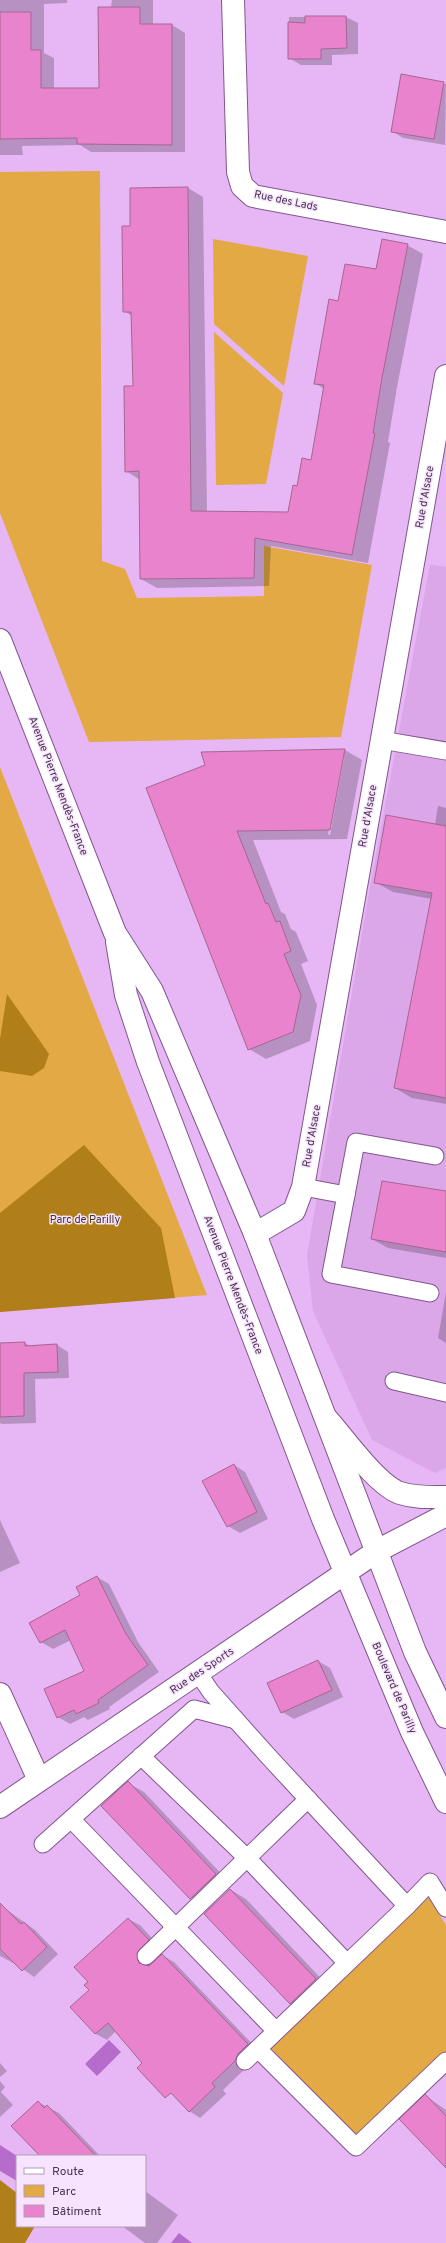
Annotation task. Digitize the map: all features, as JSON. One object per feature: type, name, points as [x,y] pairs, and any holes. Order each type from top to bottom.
[{"type":"main road","name":"Rue des Lads","points":[[233,0],[238,172],[242,186],[253,196],[446,232]]},
{"type":"main road","name":"Rue d'Alsace","points":[[255,1234],[294,1211],[303,1187],[381,740],[445,388]]},
{"type":"main road","name":"Avenue Pierre Mendès-France","points":[[0,640],[115,933],[126,995],[148,1062],[345,1573]]},
{"type":"main road","points":[[115,933],[152,991],[255,1234],[327,1418],[358,1506],[370,1556],[446,1717]]},
{"type":"main road","points":[[327,1418],[375,1475],[399,1493],[413,1496],[446,1497]]},
{"type":"main road","name":"Rue des Sports","points":[[0,1807],[370,1556],[446,1515]]},
{"type":"main road","name":"Boulevard de Parilly","points":[[345,1573],[412,1732],[446,1802]]},
{"type":"main road","points":[[0,1694],[39,1780]]},
{"type":"lane","points":[[381,740],[446,751]]},
{"type":"lane","points":[[430,1293],[331,1274],[356,1142],[435,1156]]},
{"type":"lane","points":[[303,1187],[346,1195]]},
{"type":"lane","points":[[394,1381],[446,1393]]},
{"type":"lane","points":[[198,1673],[211,1692],[236,1720],[407,1906]]},
{"type":"lane","points":[[43,1844],[194,1709],[236,1720]]},
{"type":"lane","points":[[141,1756],[247,1858],[347,1963]]},
{"type":"lane","points":[[146,1956],[308,1799]]},
{"type":"lane","points":[[71,1819],[276,2031]]},
{"type":"lane","points":[[245,2062],[430,1882],[446,1908]]},
{"type":"lane","points":[[258,2049],[356,2147],[446,2061]]},
{"type":"shaded area","points":[[430,564],[446,567],[446,1468],[435,1473],[372,1440],[313,1311],[307,1255],[370,887]]},
{"type":"shaded area","points":[[109,2040],[121,2052],[97,2076],[85,2064]]},
{"type":"shaded area","points":[[0,2145],[16,2155],[16,2180],[0,2171]]},
{"type":"shaded area","points":[[179,2233],[192,2243],[171,2243]]},
{"type":"green space","points":[[100,171],[102,561],[125,569],[137,598],[264,596],[264,546],[372,565],[341,737],[89,742],[0,513],[0,172]]},
{"type":"green space","points":[[213,239],[308,256],[284,386],[214,324]]},
{"type":"green space","points":[[214,332],[283,393],[266,484],[216,485]]},
{"type":"green space","name":"Parc de Parilly","points":[[0,767],[207,1295],[0,1312]]},
{"type":"green space","points":[[7,994],[49,1054],[44,1068],[32,1076],[0,1071],[0,1039]]},
{"type":"green space","points":[[84,1145],[161,1228],[175,1298],[0,1312],[0,1213]]},
{"type":"green space","points":[[428,1897],[446,1925],[446,2053],[356,2139],[269,2046]]},
{"type":"green space","points":[[0,2180],[16,2192],[16,2227],[34,2227],[25,2243],[0,2243]]},
{"type":"building","points":[[98,7],[140,7],[140,24],[172,24],[172,145],[77,144],[77,138],[0,139],[0,12],[31,12],[31,50],[41,50],[41,88],[99,88]]},
{"type":"building","points":[[305,16],[346,16],[347,48],[321,49],[321,59],[288,59],[288,22],[305,23]]},
{"type":"building","points":[[401,74],[444,82],[434,139],[391,132]]},
{"type":"building","points":[[188,187],[191,511],[288,512],[293,485],[297,486],[302,458],[311,460],[324,385],[314,384],[329,299],[338,301],[345,264],[376,269],[382,239],[408,244],[382,378],[373,433],[375,433],[352,555],[255,538],[254,578],[140,579],[139,471],[125,472],[124,386],[133,386],[131,312],[123,312],[122,226],[130,226],[130,188]]},
{"type":"building","points":[[345,749],[330,830],[237,831],[266,904],[268,903],[276,922],[280,921],[291,951],[284,954],[301,995],[293,1032],[248,1050],[146,788],[205,765],[201,752]]},
{"type":"building","points":[[386,815],[446,826],[446,1098],[394,1088],[432,893],[374,883]]},
{"type":"building","points":[[382,1181],[446,1191],[446,1252],[371,1239]]},
{"type":"building","points":[[25,1342],[25,1346],[57,1344],[58,1372],[24,1373],[24,1416],[0,1417],[0,1343]]},
{"type":"building","points":[[234,1464],[257,1512],[227,1527],[202,1481]]},
{"type":"building","points":[[97,1576],[126,1634],[148,1665],[98,1700],[99,1703],[76,1714],[74,1710],[57,1718],[44,1689],[84,1671],[65,1630],[40,1643],[29,1623],[80,1595],[76,1587]]},
{"type":"building","points":[[318,1660],[332,1690],[281,1713],[267,1683]]},
{"type":"building","points":[[128,1781],[216,1874],[190,1899],[101,1806]]},
{"type":"building","points":[[230,1889],[316,1979],[290,2004],[204,1914]]},
{"type":"building","points":[[0,1903],[21,1924],[24,1922],[47,1947],[22,1971],[0,1949]]},
{"type":"building","points":[[128,1918],[149,1940],[137,1953],[139,1963],[149,1966],[162,1954],[248,2044],[238,2054],[235,2061],[212,2083],[215,2087],[189,2112],[171,2093],[165,2098],[137,2068],[142,2063],[108,2023],[95,2034],[70,2007],[89,1990],[84,1985],[88,1982],[74,1967]]},
{"type":"building","points":[[425,2094],[446,2116],[446,2168],[399,2119]]},
{"type":"building","points":[[38,2101],[44,2108],[47,2105],[95,2155],[39,2155],[11,2126]]}]
